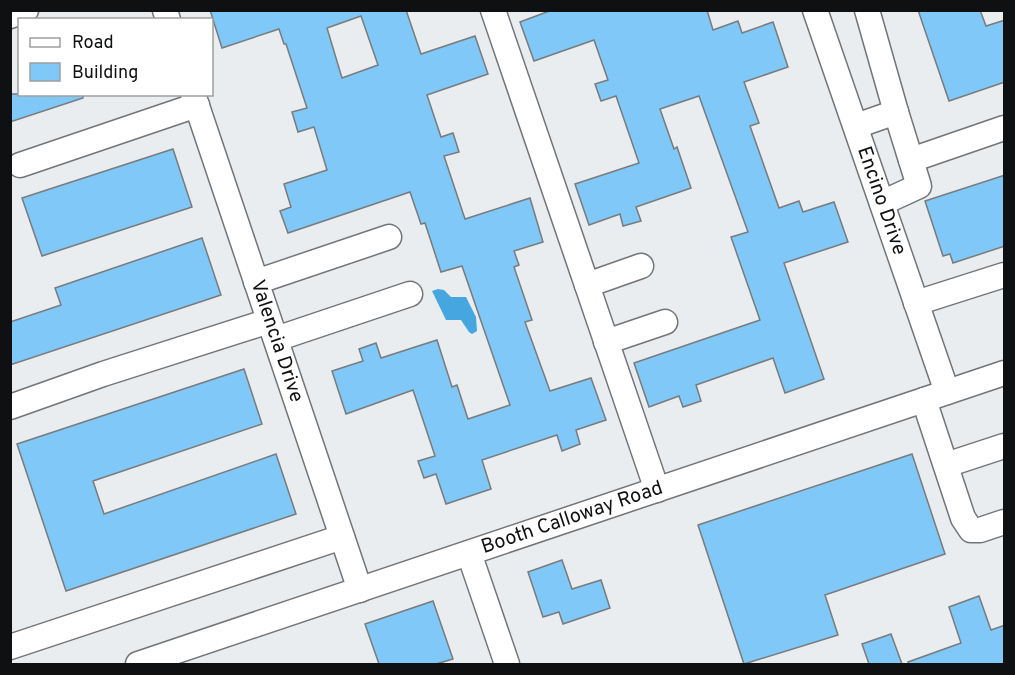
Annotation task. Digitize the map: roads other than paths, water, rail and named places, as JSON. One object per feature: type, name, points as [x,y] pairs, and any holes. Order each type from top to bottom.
[{"type":"street","points":[[10,16],[26,10]]},
{"type":"street","points":[[493,10],[657,490]]},
{"type":"street","name":"Encino Drive","points":[[815,10],[916,303],[936,396],[946,465],[963,518],[971,530],[980,530],[1005,522]]},
{"type":"street","points":[[867,10],[920,186],[882,203]]},
{"type":"street","points":[[20,165],[195,100]]},
{"type":"street","name":"Valencia Drive","points":[[195,100],[360,590]]},
{"type":"street","points":[[856,126],[896,112]]},
{"type":"street","points":[[911,160],[1005,128]]},
{"type":"street","points":[[256,282],[389,237]]},
{"type":"street","points":[[587,285],[640,266]]},
{"type":"street","points":[[916,303],[1002,283]]},
{"type":"street","points":[[10,407],[103,374],[410,294]]},
{"type":"street","points":[[606,342],[665,322]]},
{"type":"street","name":"Booth Calloway Road","points":[[154,662],[360,590],[1005,373]]},
{"type":"street","points":[[946,465],[1005,446]]},
{"type":"street","points":[[10,647],[342,537]]},
{"type":"street","points":[[470,553],[507,664]]},
{"type":"water","points":[[444,290],[451,297],[466,297],[476,317],[477,331],[472,334],[469,332],[461,320],[446,320],[432,291]]}]
